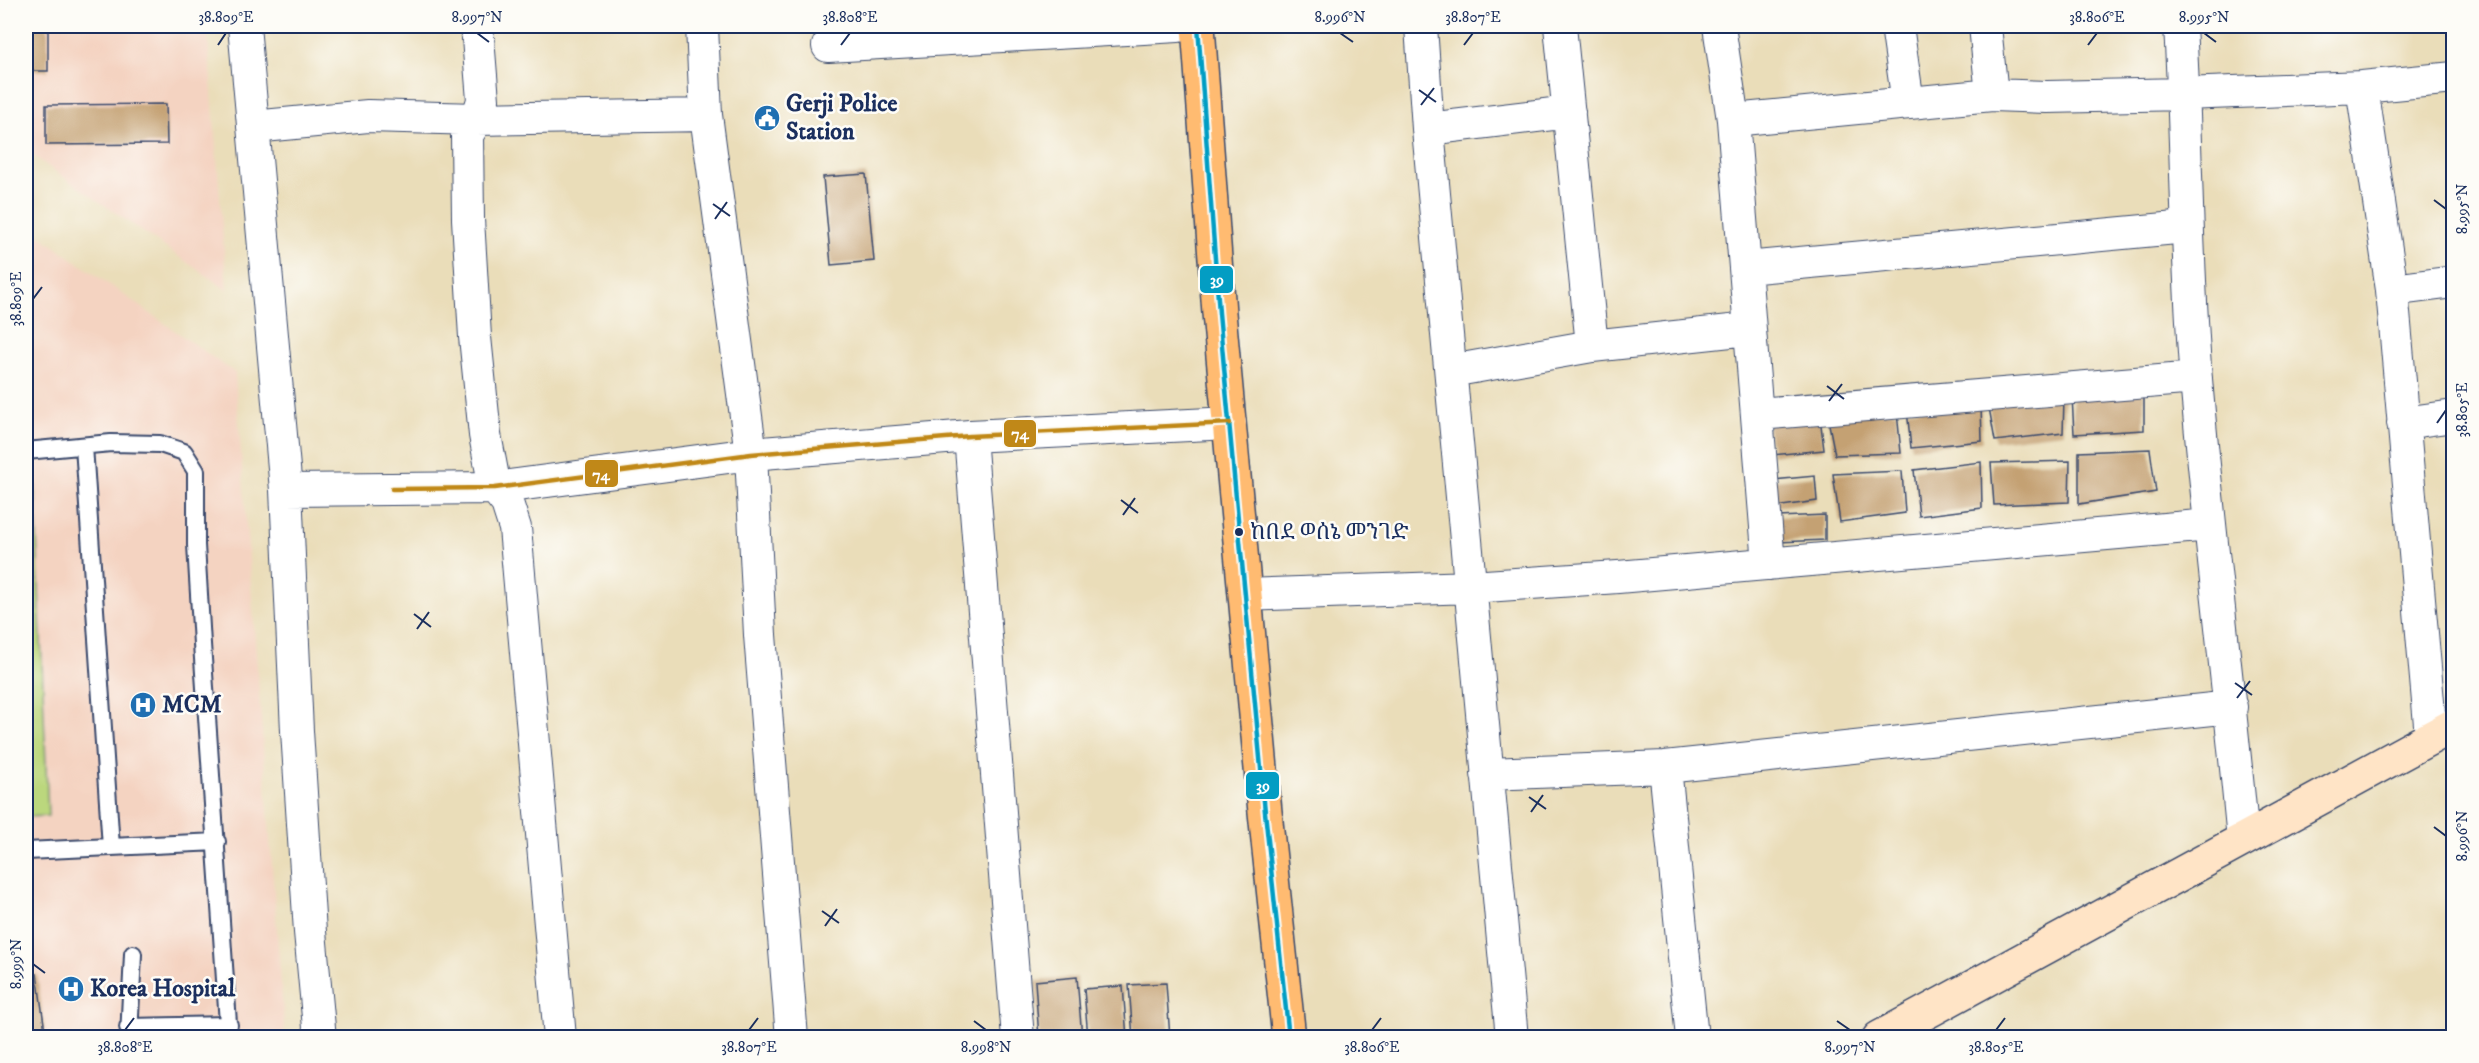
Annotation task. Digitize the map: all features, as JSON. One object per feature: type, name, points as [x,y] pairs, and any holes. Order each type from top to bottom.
[{"type":"main road","points":[[1198,26],[1219,313],[1265,812],[1289,1038]]},
{"type":"street","points":[[244,26],[286,490],[297,731],[310,932],[320,1038]]},
{"type":"street","points":[[477,26],[483,100],[477,119],[467,135],[468,219],[475,337],[485,435],[495,488],[507,503],[514,528],[536,747],[560,1038]]},
{"type":"street","points":[[702,26],[706,115],[751,454],[760,635],[792,1038]]},
{"type":"street","points":[[828,46],[942,32],[1178,26]]},
{"type":"street","points":[[1420,26],[1512,1038]]},
{"type":"street","points":[[1560,26],[1592,346]]},
{"type":"street","points":[[1719,26],[1733,120],[1769,564]]},
{"type":"street","points":[[1897,26],[1908,103]]},
{"type":"street","points":[[1985,26],[1992,94]]},
{"type":"street","points":[[2180,26],[2187,226],[2196,378],[2243,840]]},
{"type":"street","points":[[1733,120],[1992,94],[2047,97],[2184,94],[2362,87],[2454,78]]},
{"type":"street","points":[[1879,1038],[2442,730],[2403,423],[2392,290],[2362,87]]},
{"type":"street","points":[[1428,129],[1569,112]]},
{"type":"street","points":[[253,127],[368,116],[477,119],[706,115]]},
{"type":"street","points":[[1746,268],[2187,226]]},
{"type":"street","points":[[2392,290],[2454,282]]},
{"type":"street","points":[[1451,371],[1592,346],[1749,329]]},
{"type":"street","points":[[1758,414],[2196,378]]},
{"type":"street","points":[[2403,423],[2454,416]]},
{"type":"street","points":[[286,490],[495,488],[751,454],[970,436],[1230,423]]},
{"type":"street","points":[[970,436],[1018,1038]]},
{"type":"street","points":[[1245,596],[1471,587],[1769,564],[2211,525]]},
{"type":"street","points":[[1487,774],[1665,767],[2231,707]]},
{"type":"street","points":[[1665,767],[1692,1038]]},
{"type":"lane","points":[[26,451],[111,443],[160,444],[184,452],[196,471],[196,545],[229,1031],[129,1032],[133,954]]},
{"type":"lane","points":[[84,446],[111,847]]},
{"type":"lane","points":[[26,851],[217,842]]},
{"type":"shaded area","points":[[26,26],[207,26],[227,290],[26,151]]},
{"type":"shaded area","name":"MCM","points":[[26,226],[235,373],[285,1037],[26,1037]]},
{"type":"green space","points":[[35,485],[48,816],[26,817],[26,486]]},
{"type":"building","points":[[26,26],[48,26],[48,71],[26,71]]},
{"type":"building","points":[[166,104],[167,144],[46,145],[46,105]]},
{"type":"building","points":[[866,174],[874,261],[831,265],[823,177]]},
{"type":"building","points":[[2144,392],[2144,430],[2074,434],[2072,396]]},
{"type":"building","points":[[2064,399],[2063,433],[1995,441],[1988,402]]},
{"type":"building","points":[[1981,405],[1982,441],[1911,448],[1907,410]]},
{"type":"building","points":[[1897,412],[1901,453],[1835,455],[1827,414]]},
{"type":"building","points":[[1820,417],[1824,450],[1772,455],[1767,421]]},
{"type":"building","points":[[2150,449],[2156,492],[2079,504],[2079,452]]},
{"type":"building","points":[[2070,461],[2069,502],[1994,505],[1991,463]]},
{"type":"building","points":[[1981,462],[1982,508],[1919,516],[1914,470]]},
{"type":"building","points":[[1902,471],[1905,513],[1840,522],[1833,474]]},
{"type":"building","points":[[1815,476],[1817,501],[1775,507],[1773,480]]},
{"type":"building","points":[[1825,515],[1825,540],[1778,542],[1778,517]]},
{"type":"building","points":[[37,974],[46,1038],[26,1038],[26,976]]},
{"type":"building","points":[[1077,977],[1082,1038],[1039,1038],[1035,981]]},
{"type":"building","points":[[1166,983],[1170,1038],[1133,1038],[1129,985]]},
{"type":"building","points":[[1123,986],[1127,1038],[1088,1038],[1084,989]]},
{"type":"transit line","name":"39","points":[[1198,26],[1219,313],[1265,812],[1289,1038]]},
{"type":"transit line","name":"74","points":[[392,489],[495,488],[751,454],[970,436],[1230,423]]},
{"type":"place","name":"Gerji Police Station","points":[[767,118]]},
{"type":"place","name":"ከበደ ወሰኔ መንገድ","points":[[1239,532]]},
{"type":"place","name":"MCM","points":[[143,705]]},
{"type":"place","name":"Korea Hospital","points":[[71,989]]}]
